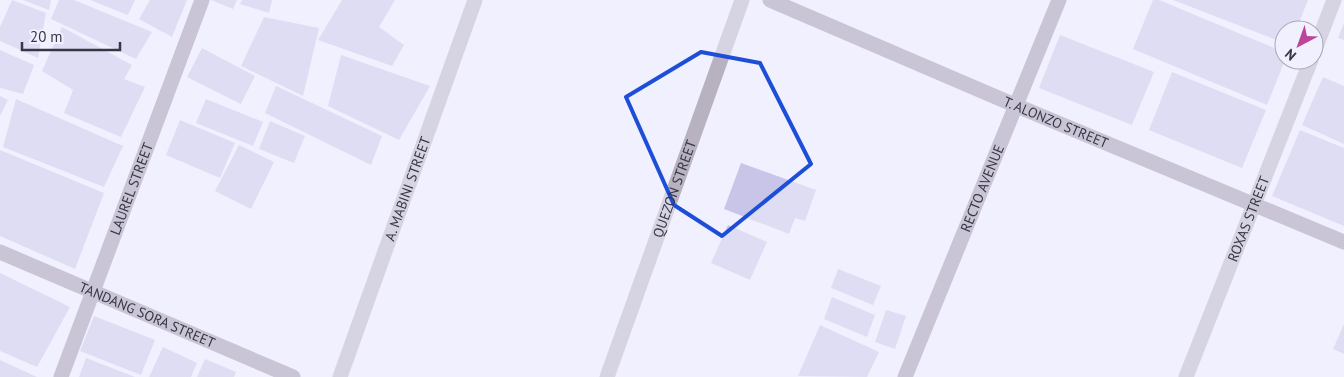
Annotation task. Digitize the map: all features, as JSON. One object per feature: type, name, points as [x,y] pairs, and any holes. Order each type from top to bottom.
[{"type":"street","name":"LAUREL STREET","points":[[61,377],[202,0]]},
{"type":"street","name":"A. MABINI STREET","points":[[340,377],[475,0]]},
{"type":"street","name":"QUEZON STREET","points":[[607,377],[742,0]]},
{"type":"street","name":"T. ALONZO STREET","points":[[770,0],[1017,106],[1344,242]]},
{"type":"street","name":"RECTO AVENUE","points":[[905,377],[1059,0]]},
{"type":"street","points":[[1324,26],[1334,0]]},
{"type":"street","name":"ROXAS STREET","points":[[1186,377],[1307,70]]},
{"type":"street","name":"TANDANG SORA STREET","points":[[0,252],[293,377]]},
{"type":"highlighted area","points":[[701,52],[760,63],[811,164],[722,236],[674,205],[626,97]]},
{"type":"building","points":[[12,0],[46,13],[38,58],[0,41],[0,27]]},
{"type":"building","points":[[23,0],[51,0],[49,10]]},
{"type":"building","points":[[59,0],[74,0],[152,32],[136,59],[51,19]]},
{"type":"building","points":[[90,0],[135,0],[128,15]]},
{"type":"building","points":[[150,0],[187,0],[172,37],[139,19]]},
{"type":"building","points":[[211,0],[237,0],[233,9]]},
{"type":"building","points":[[242,0],[272,0],[269,13],[240,4]]},
{"type":"building","points":[[342,0],[395,0],[379,27],[404,45],[392,66],[318,40]]},
{"type":"building","points":[[1153,0],[1159,0],[1274,48],[1274,70],[1281,70],[1267,105],[1133,49]]},
{"type":"building","points":[[1173,0],[1308,0],[1300,20],[1274,20],[1274,39]]},
{"type":"building","points":[[264,17],[319,28],[303,96],[241,66]]},
{"type":"building","points":[[1344,23],[1344,40],[1338,38]]},
{"type":"building","points":[[62,27],[132,65],[124,79],[145,87],[121,137],[64,113],[73,90],[42,71]]},
{"type":"building","points":[[1060,35],[1154,72],[1132,125],[1039,88]]},
{"type":"building","points":[[202,48],[255,76],[241,104],[187,77]]},
{"type":"building","points":[[0,50],[34,65],[23,94],[0,88]]},
{"type":"building","points":[[341,55],[430,86],[399,140],[328,106]]},
{"type":"building","points":[[1172,72],[1266,110],[1242,168],[1149,130]]},
{"type":"building","points":[[1323,77],[1344,86],[1344,144],[1302,125]]},
{"type":"building","points":[[276,86],[382,136],[371,165],[265,113]]},
{"type":"building","points":[[0,96],[8,100],[0,116]]},
{"type":"building","points":[[16,99],[123,146],[104,187],[3,147]]},
{"type":"building","points":[[206,99],[263,122],[253,146],[196,123]]},
{"type":"building","points":[[180,120],[235,143],[220,178],[166,155]]},
{"type":"building","points":[[270,121],[305,136],[294,163],[259,149]]},
{"type":"building","points":[[1300,130],[1344,148],[1344,226],[1272,196]]},
{"type":"building","points":[[239,145],[274,162],[251,209],[215,191]]},
{"type":"building","points":[[0,150],[104,193],[75,269],[0,236]]},
{"type":"building","points":[[741,163],[816,190],[805,221],[795,218],[789,234],[724,209]]},
{"type":"building","points":[[728,225],[767,242],[750,280],[711,263]]},
{"type":"building","points":[[838,269],[881,286],[873,305],[831,288]]},
{"type":"building","points":[[0,273],[70,307],[37,367],[0,351]]},
{"type":"building","points":[[832,297],[875,315],[867,337],[824,319]]},
{"type":"building","points":[[886,310],[906,316],[895,349],[875,342]]},
{"type":"building","points":[[94,316],[155,340],[141,375],[80,351]]},
{"type":"building","points":[[1344,324],[1344,354],[1333,349]]},
{"type":"building","points":[[820,325],[879,352],[867,377],[798,376]]},
{"type":"building","points":[[163,347],[197,363],[191,377],[149,377]]},
{"type":"building","points":[[86,358],[135,377],[79,377]]},
{"type":"building","points":[[205,359],[236,372],[234,377],[197,377]]},
{"type":"building","points":[[0,360],[37,377],[0,377]]}]
